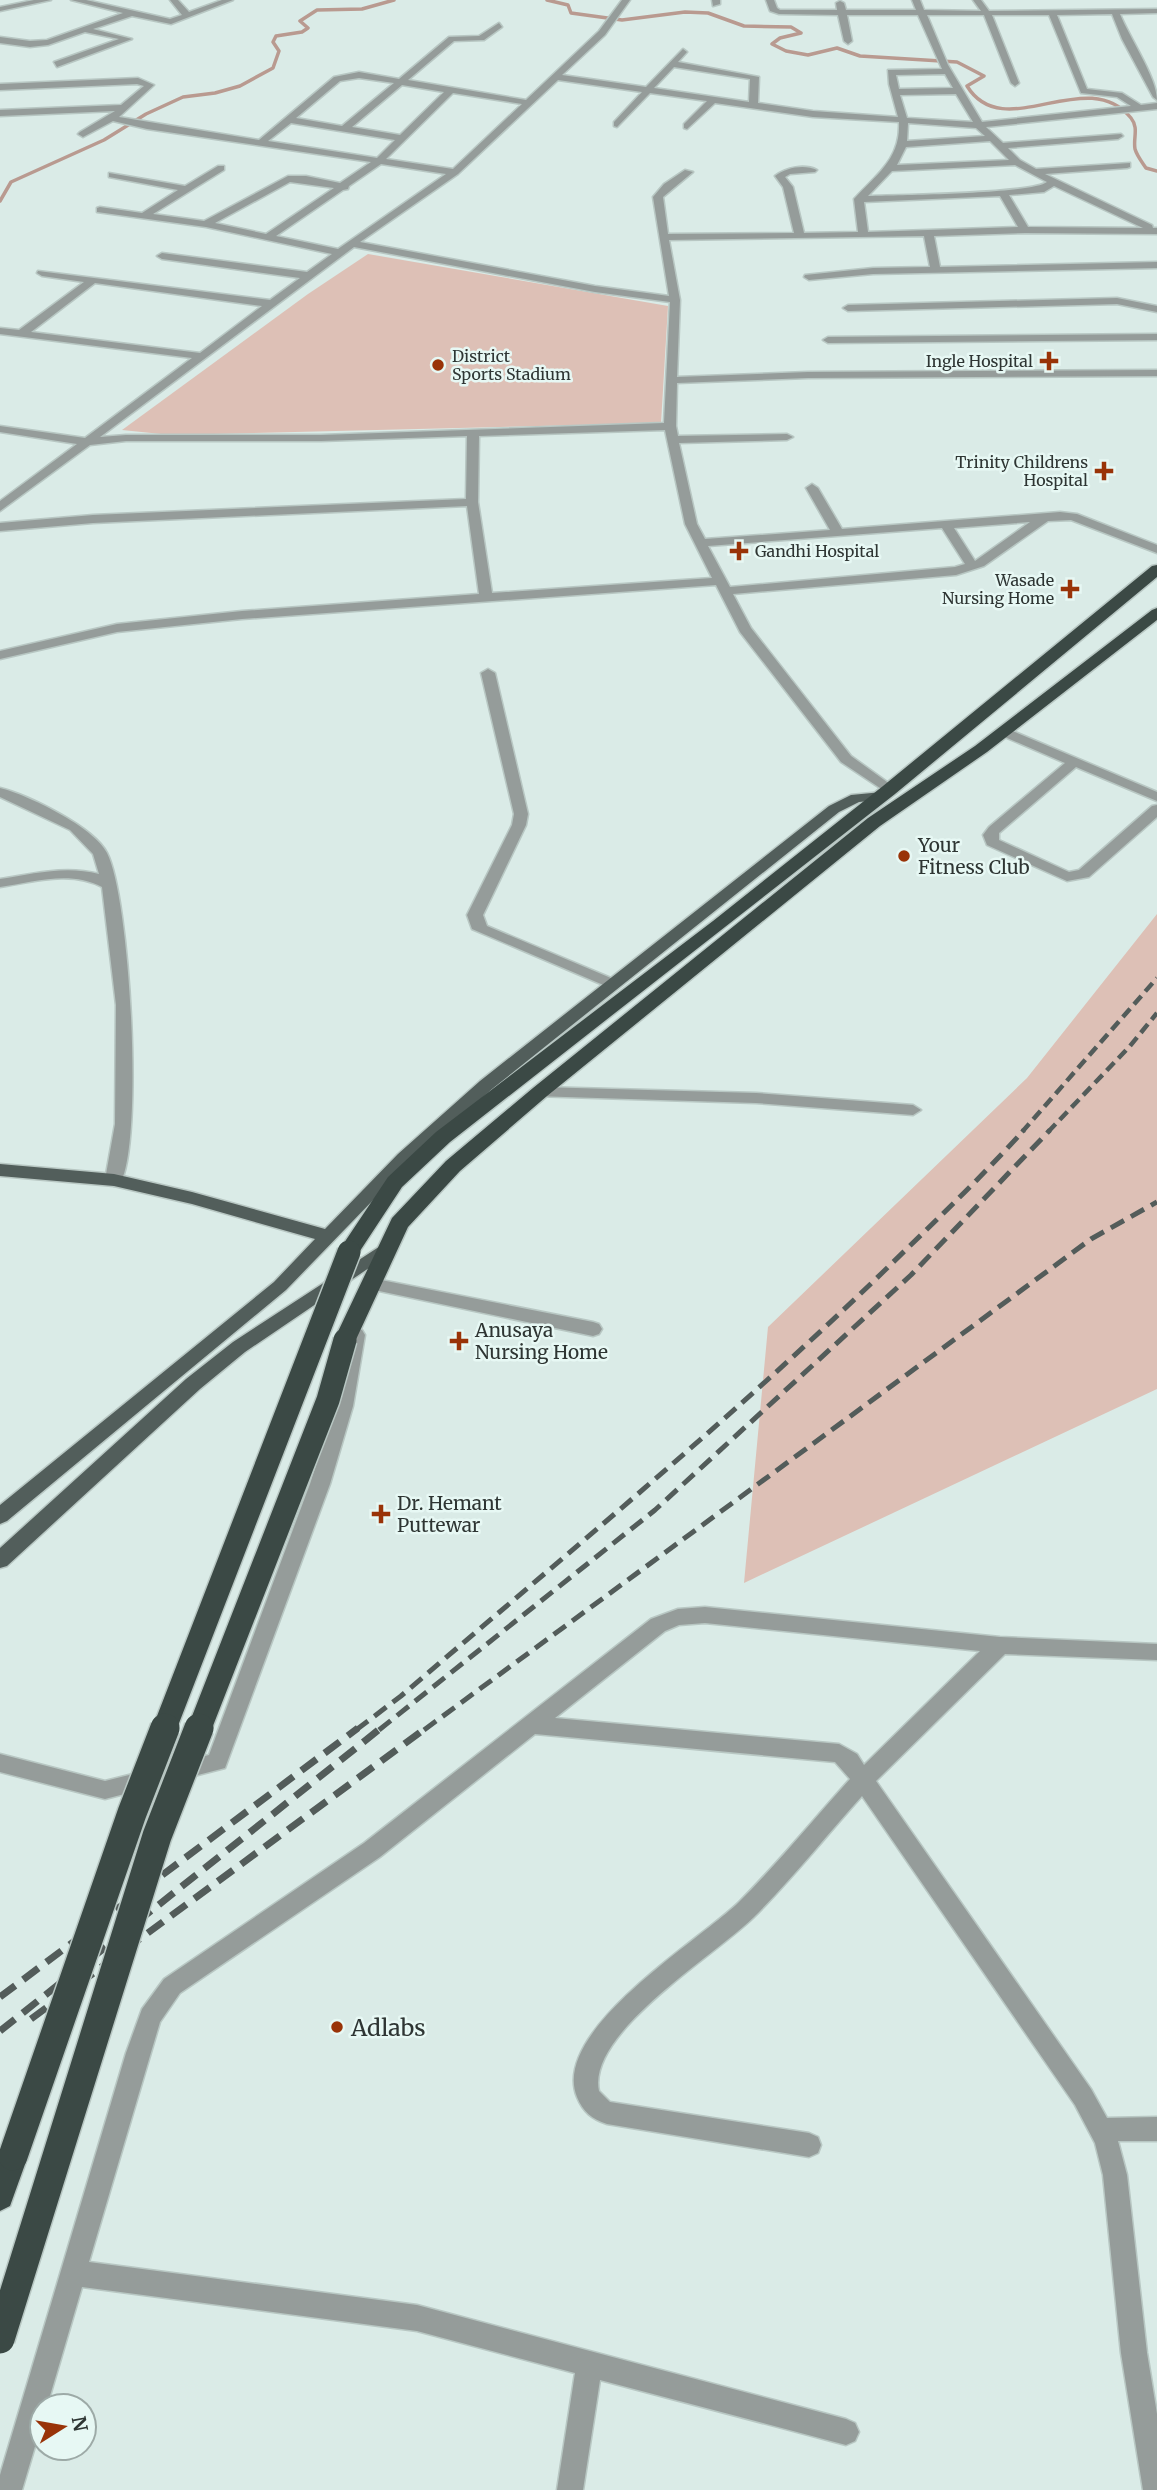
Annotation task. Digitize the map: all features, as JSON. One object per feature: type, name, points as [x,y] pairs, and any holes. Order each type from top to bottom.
[{"type":"highway","points":[[0,2196],[132,1813],[349,1252],[395,1182],[443,1136],[719,925],[1157,569]]},
{"type":"highway","points":[[0,2339],[157,1836],[328,1400],[345,1340],[399,1223],[453,1166],[540,1092],[874,822],[981,749],[1157,613]]},
{"type":"main road","points":[[0,1516],[279,1286],[404,1158],[486,1085],[834,809],[856,798],[878,798]]},
{"type":"main road","points":[[0,1170],[114,1180],[192,1198],[327,1236]]},
{"type":"main road","points":[[0,1560],[202,1377],[239,1347],[388,1247]]},
{"type":"street","points":[[0,7],[12,8],[47,0]]},
{"type":"street","points":[[75,0],[169,22],[229,0]]},
{"type":"street","points":[[174,0],[188,17]]},
{"type":"street","points":[[0,507],[201,356],[454,172],[557,77],[608,25],[626,0]]},
{"type":"street","points":[[770,0],[773,9],[779,12],[1157,11]]},
{"type":"street","points":[[839,0],[844,12],[848,41]]},
{"type":"street","points":[[916,0],[946,68],[979,125],[1000,146],[1017,162],[1053,183],[1156,231]]},
{"type":"street","points":[[977,0],[987,13],[1015,83]]},
{"type":"street","points":[[1071,0],[1079,12]]},
{"type":"street","points":[[1133,0],[1140,11]]},
{"type":"street","points":[[1052,12],[1084,91],[1119,95],[1136,108]]},
{"type":"street","points":[[1115,12],[1157,97]]},
{"type":"street","points":[[0,40],[30,44],[48,42],[130,14]]},
{"type":"street","points":[[344,129],[452,39],[481,38],[499,25]]},
{"type":"street","points":[[57,64],[128,39],[86,30]]},
{"type":"street","points":[[30,44],[69,60]]},
{"type":"street","points":[[617,124],[683,52]]},
{"type":"street","points":[[673,64],[754,78],[753,105]]},
{"type":"street","points":[[859,199],[892,167],[903,144],[903,121],[891,74],[893,71],[946,68]]},
{"type":"street","points":[[1142,68],[1157,71]]},
{"type":"street","points":[[261,143],[342,77],[359,75],[530,103]]},
{"type":"street","points":[[557,77],[813,114],[979,125],[1157,106]]},
{"type":"street","points":[[0,87],[138,81],[149,83],[146,89],[111,118],[83,134]]},
{"type":"street","points":[[269,236],[345,187],[379,161],[451,90]]},
{"type":"street","points":[[895,92],[960,91]]},
{"type":"street","points":[[687,126],[714,99]]},
{"type":"street","points":[[0,113],[123,108]]},
{"type":"street","points":[[111,118],[147,126],[454,172]]},
{"type":"street","points":[[291,120],[401,138]]},
{"type":"street","points":[[1000,146],[1118,136]]},
{"type":"street","points":[[903,144],[992,138]]},
{"type":"street","points":[[892,167],[1017,162]]},
{"type":"street","points":[[1033,172],[1127,165]]},
{"type":"street","points":[[143,216],[221,168]]},
{"type":"street","points":[[800,236],[788,187],[780,176],[788,171],[812,170]]},
{"type":"street","points":[[688,172],[658,198],[657,204],[675,300],[670,426],[691,524],[744,629],[878,798]]},
{"type":"street","points":[[112,175],[186,189]]},
{"type":"street","points":[[206,224],[288,179],[306,179],[345,187]]},
{"type":"street","points":[[859,199],[1003,193],[1044,189],[1053,183]]},
{"type":"street","points":[[1003,193],[1024,230]]},
{"type":"street","points":[[859,199],[863,235]]},
{"type":"street","points":[[100,210],[206,224],[341,254]]},
{"type":"street","points":[[665,237],[1024,230],[1156,231]]},
{"type":"street","points":[[928,233],[936,270]]},
{"type":"street","points":[[353,244],[595,289],[675,300]]},
{"type":"street","points":[[162,256],[311,276]]},
{"type":"street","points":[[809,277],[936,270],[1157,265]]},
{"type":"street","points":[[42,273],[273,304]]},
{"type":"street","points":[[22,333],[93,280]]},
{"type":"street","points":[[848,308],[1117,301],[1157,309]]},
{"type":"street","points":[[0,331],[201,356]]},
{"type":"street","points":[[828,340],[1157,337]]},
{"type":"street","points":[[672,380],[808,375],[1157,373]]},
{"type":"street","points":[[0,429],[88,442],[126,438],[321,438],[670,426]]},
{"type":"street","points":[[473,433],[472,502],[485,598]]},
{"type":"street","points":[[673,440],[787,437]]},
{"type":"street","points":[[812,488],[838,533]]},
{"type":"street","points":[[0,527],[93,519],[472,502]]},
{"type":"street","points":[[0,654],[117,628],[242,615],[485,598],[946,572],[972,566],[1045,517]]},
{"type":"street","points":[[701,543],[1073,517],[1157,549]]},
{"type":"street","points":[[946,525],[972,566]]},
{"type":"street","points":[[488,673],[521,814],[519,825],[478,909],[477,923],[480,929],[613,984]]},
{"type":"street","points":[[1003,731],[1157,797]]},
{"type":"street","points":[[1073,763],[994,830],[990,835],[992,842],[1067,877],[1076,877],[1084,874],[1157,809]]},
{"type":"street","points":[[0,792],[75,827],[100,853],[109,885],[124,1005],[123,1124],[114,1180]]},
{"type":"street","points":[[0,883],[80,873],[100,879],[109,885]]},
{"type":"street","points":[[540,1092],[756,1098],[913,1110]]},
{"type":"street","points":[[371,1284],[593,1329]]},
{"type":"street","points":[[0,1763],[105,1790],[218,1762],[320,1484],[344,1406],[360,1307]]},
{"type":"street","points":[[9,2490],[138,2053],[150,2017],[161,2000],[190,1972],[372,1850],[658,1625],[678,1617],[705,1615],[1000,1645],[1157,1652]]},
{"type":"street","points":[[809,2145],[607,2113],[596,2108],[588,2097],[585,2085],[588,2064],[605,2037],[626,2012],[744,1911],[862,1783],[1000,1645]]},
{"type":"street","points":[[532,1725],[839,1753],[849,1760],[862,1783],[1083,2097],[1102,2130],[1115,2175],[1134,2353],[1157,2490]]},
{"type":"street","points":[[1102,2130],[1157,2129]]},
{"type":"street","points":[[75,2273],[417,2318],[846,2432]]},
{"type":"street","points":[[570,2490],[590,2364]]},
{"type":"shaded area","name":"District Sports Stadium","points":[[368,254],[668,306],[661,423],[171,435],[122,430],[308,294]]},
{"type":"shaded area","points":[[1157,914],[1157,1389],[744,1583],[768,1327],[1027,1078]]},
{"type":"waterway","points":[[0,201],[11,182],[104,140],[146,114],[183,97],[215,93],[240,86],[273,68],[279,51],[273,42],[276,36],[302,32],[308,28],[300,21],[317,10],[362,9],[394,0]]},
{"type":"waterway","points":[[547,0],[568,5],[571,13],[622,20],[685,12],[708,13],[744,26],[791,27],[801,33],[780,38],[772,44],[786,51],[808,55],[837,48],[860,56],[957,62],[984,76],[967,86],[983,102],[1002,109],[1092,98],[1113,103],[1133,122],[1135,149],[1140,159],[1146,168],[1157,171]]},
{"type":"railway","points":[[1022,1132],[1157,978]]},
{"type":"railway","points":[[1048,1132],[1130,1046],[1157,1013]]},
{"type":"railway","points":[[356,1730],[401,1696],[765,1382],[918,1238],[1024,1130]]},
{"type":"railway","points":[[379,1730],[655,1510],[911,1275],[1050,1130]]},
{"type":"railway","points":[[424,1730],[1091,1239],[1157,1202]]},
{"type":"railway","points":[[0,1997],[358,1728]]},
{"type":"railway","points":[[0,2031],[381,1728]]},
{"type":"railway","points":[[31,2019],[426,1728]]},
{"type":"place","name":"Ingle Hospital","points":[[1049,361]]},
{"type":"place","name":"District Sports Stadium","points":[[438,365]]},
{"type":"place","name":"Trinity Childrens Hospital","points":[[1104,471]]},
{"type":"place","name":"Gandhi Hospital","points":[[739,551]]},
{"type":"place","name":"Wasade Nursing Home","points":[[1070,589]]},
{"type":"place","name":"Your Fitness Club","points":[[904,856]]},
{"type":"place","name":"Anusaya Nursing Home","points":[[459,1341]]},
{"type":"place","name":"Dr. Hemant Puttewar","points":[[381,1514]]},
{"type":"place","name":"Adlabs","points":[[337,2027]]}]
